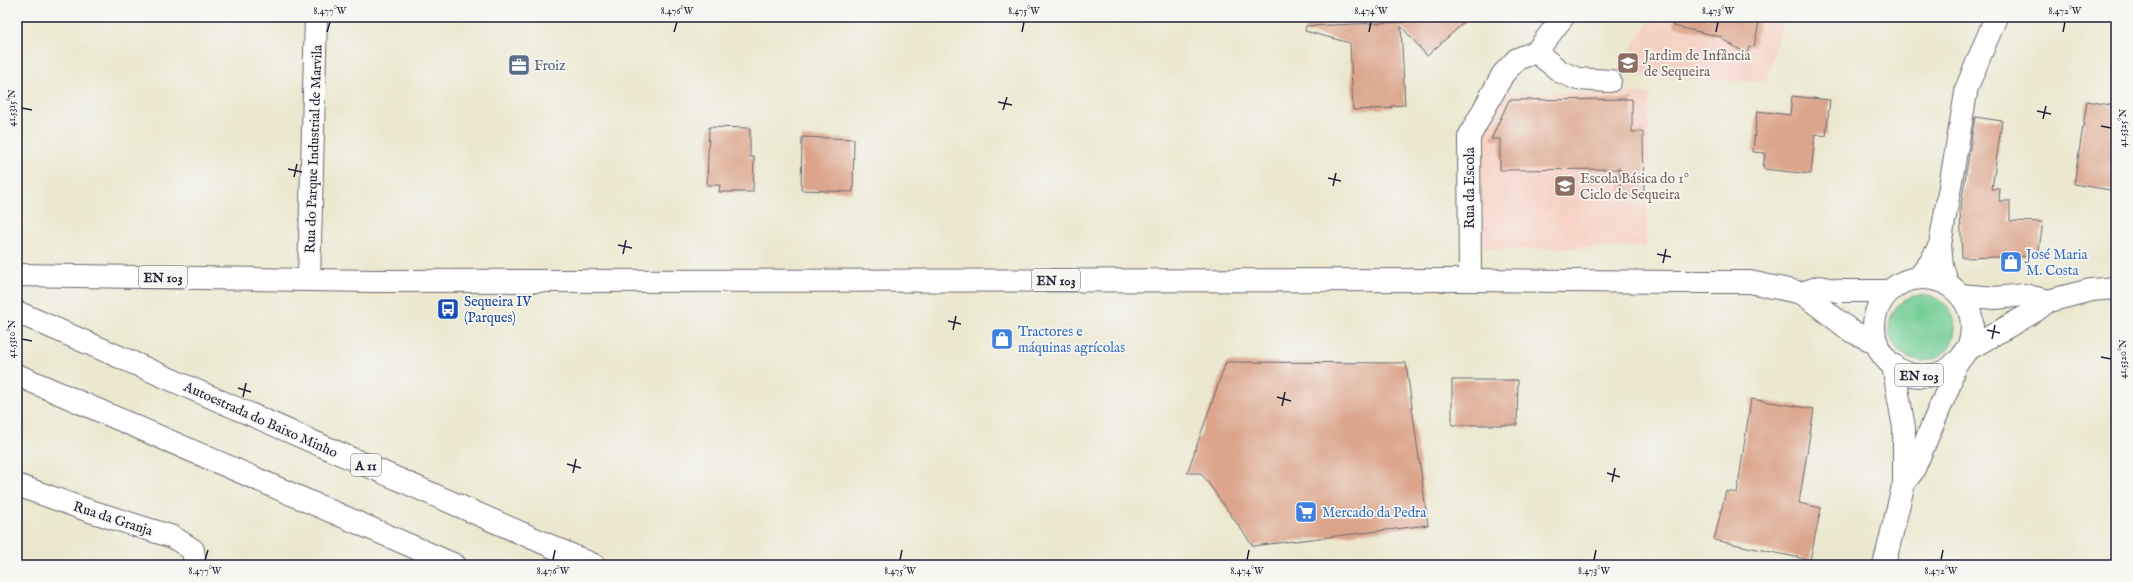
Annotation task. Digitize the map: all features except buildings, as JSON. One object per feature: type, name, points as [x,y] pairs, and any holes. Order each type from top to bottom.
[{"type":"main road","name":"Rua do Parque Industrial de Marvila","points":[[309,280],[316,17]]},
{"type":"main road","points":[[1563,17],[1536,52],[1561,72],[1578,79],[1610,81]]},
{"type":"main road","points":[[1904,483],[1913,471],[1950,386],[1960,357],[1970,337],[1972,322],[1968,307],[1954,290],[1942,266],[1940,245],[1967,87],[1996,17]]},
{"type":"main road","name":"Rua da Escola","points":[[1470,280],[1469,137],[1503,74],[1517,59],[1536,52]]},
{"type":"main road","points":[[1918,278],[1930,263],[1940,245]]},
{"type":"main road","name":"EN 103","points":[[17,275],[309,280],[1470,280],[1750,282],[1802,293],[1851,331],[1877,343]]},
{"type":"main road","name":"EN 103","points":[[2048,301],[2024,295],[1995,298],[1954,290],[1928,278],[1918,278],[1898,285],[1890,291],[1876,311],[1874,327],[1877,343],[1884,355],[1893,365],[1910,374],[1930,375],[1948,369],[1960,357],[2035,311],[2048,301],[2092,290],[2116,288]]},
{"type":"main road","name":"EN 103","points":[[1802,293],[1820,287],[1838,291],[1890,291]]},
{"type":"main road","name":"Autoestrada do Baixo Minho","points":[[17,312],[594,565]]},
{"type":"main road","points":[[1884,565],[1904,483],[1904,428],[1893,365]]},
{"type":"main road","points":[[17,375],[455,565]]},
{"type":"main road","name":"Rua da Granja","points":[[17,485],[173,537],[193,550],[195,565]]},
{"type":"shaded area","points":[[1652,17],[1784,17],[1766,82],[1614,75]]},
{"type":"shaded area","name":"Escola Básica do 1º Ciclo de Sequeira","points":[[1505,93],[1650,93],[1646,247],[1489,249],[1483,246],[1479,239],[1483,132]]},
{"type":"green space","points":[[1922,295],[1934,298],[1945,305],[1952,316],[1955,328],[1952,340],[1945,351],[1934,358],[1922,361],[1910,358],[1899,351],[1892,340],[1889,328],[1892,316],[1899,305],[1910,298]]},
{"type":"place","name":"Jardim de Infância de Sequeira","points":[[1628,63]]},
{"type":"place","name":"Froiz","points":[[519,65]]},
{"type":"place","name":"Escola Básica do 1º Ciclo de Sequeira","points":[[1565,186]]},
{"type":"place","name":"José Maria M. Costa","points":[[2011,262]]},
{"type":"place","name":"Sequeira IV (Parques)","points":[[448,309]]},
{"type":"place","name":"Tractores e máquinas agrícolas","points":[[1002,339]]},
{"type":"place","name":"Mercado da Pedra","points":[[1306,512]]}]
